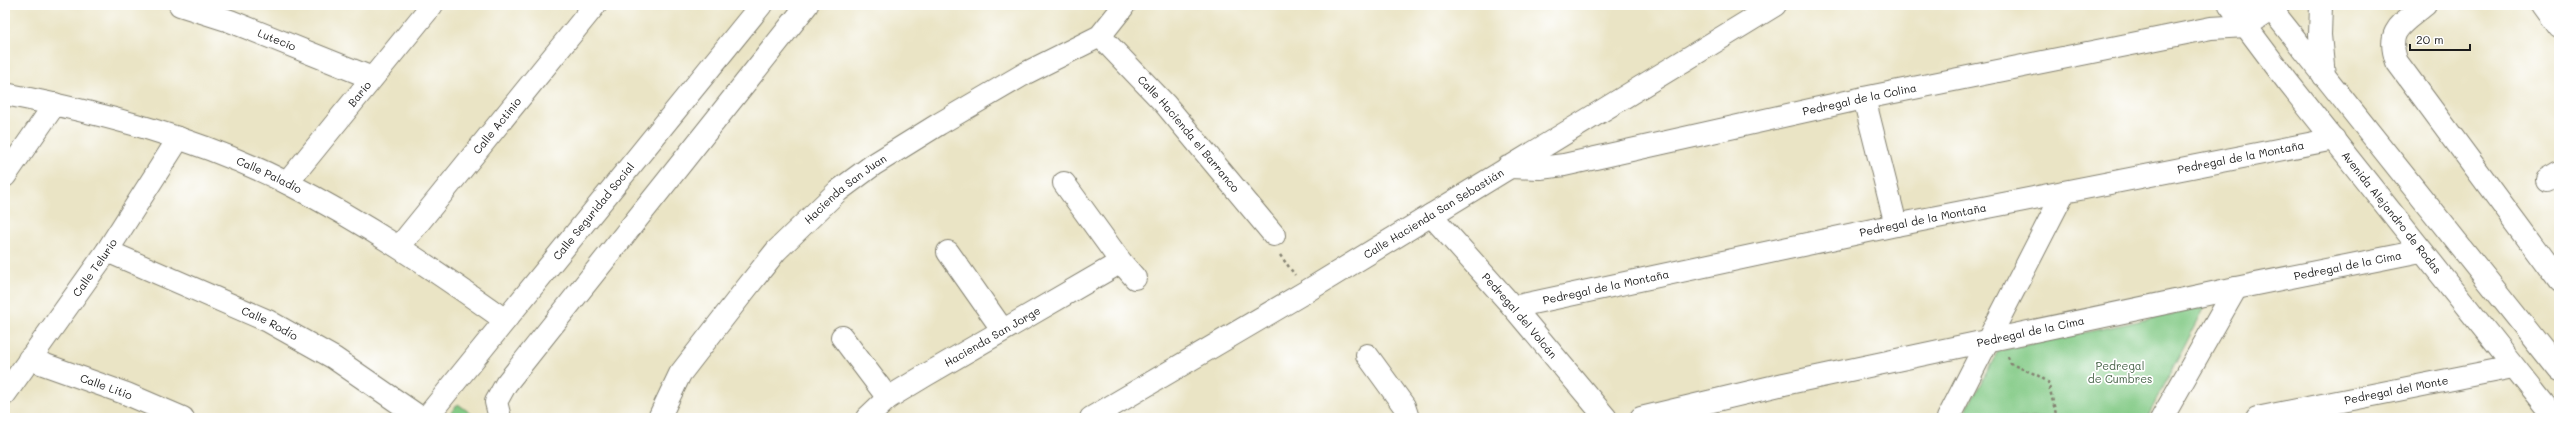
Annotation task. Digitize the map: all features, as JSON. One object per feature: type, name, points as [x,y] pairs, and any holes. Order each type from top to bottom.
[{"type":"street","name":"Lutecio","points":[[180,5],[230,21],[372,78]]},
{"type":"street","name":"Bario","points":[[287,183],[432,5]]},
{"type":"street","name":"Calle Actinio","points":[[399,247],[595,5]]},
{"type":"street","name":"Calle Seguridad Social","points":[[426,418],[761,5]]},
{"type":"street","points":[[498,415],[498,394],[807,5]]},
{"type":"street","name":"Calle Hacienda San Sebastián","points":[[1091,418],[1307,292],[1508,167],[1775,5]]},
{"type":"street","points":[[2321,5],[2320,35],[2324,76]]},
{"type":"street","points":[[2424,5],[2396,29],[2391,43],[2397,62],[2559,281]]},
{"type":"street","points":[[2543,5],[2559,27]]},
{"type":"street","points":[[2211,28],[2233,6]]},
{"type":"street","name":"Avenida Alejandro de Rodas","points":[[2233,6],[2246,26],[2421,251],[2555,418]]},
{"type":"street","points":[[1100,36],[1123,7]]},
{"type":"street","points":[[2246,26],[2273,7],[2324,76],[2559,370]]},
{"type":"street","name":"Pedregal de la Colina","points":[[1508,167],[1540,168],[1564,166],[1864,98],[2211,28],[2246,26]]},
{"type":"street","name":"Calle Hacienda el Barranco","points":[[1100,36],[1165,104],[1274,235]]},
{"type":"street","name":"Hacienda San Juan","points":[[659,418],[680,374],[745,290],[776,252],[838,191],[873,165],[939,124],[1026,73],[1100,36]]},
{"type":"street","name":"Calle Paladio","points":[[5,94],[112,117],[179,138],[287,183],[399,247],[505,320]]},
{"type":"street","points":[[1864,98],[1896,225]]},
{"type":"street","points":[[5,176],[55,104]]},
{"type":"street","name":"Calle Telurio","points":[[5,394],[107,251],[179,138]]},
{"type":"street","name":"Pedregal de la Montaña","points":[[1513,307],[1896,225],[2334,139]]},
{"type":"street","name":"Hacienda San Jorge","points":[[867,418],[888,398],[1002,329],[1128,270],[1064,183]]},
{"type":"street","points":[[1948,418],[1990,341],[2064,192]]},
{"type":"street","name":"Pedregal del Volcán","points":[[1431,215],[1513,307],[1606,418]]},
{"type":"street","name":"Calle Rodío","points":[[107,251],[268,321],[334,358],[421,418]]},
{"type":"street","name":"Pedregal de la Cima","points":[[1641,418],[1784,384],[2236,288],[2421,251]]},
{"type":"street","points":[[948,252],[1002,329]]},
{"type":"street","points":[[2162,418],[2236,288]]},
{"type":"street","points":[[842,338],[888,398]]},
{"type":"street","points":[[1367,355],[1404,406],[1408,418]]},
{"type":"street","name":"Calle Litio","points":[[29,359],[127,394],[183,418]]},
{"type":"street","name":"Pedregal del Monte","points":[[2257,418],[2513,367]]},
{"type":"path","points":[[1274,235],[1274,246],[1307,292]]},
{"type":"path","points":[[1990,341],[2006,352],[2011,364],[2037,374],[2048,382],[2057,418]]},
{"type":"green space","name":"Pedregal de Cumbres","points":[[2205,307],[2147,418],[1962,418],[1998,351]]},
{"type":"green space","points":[[458,404],[477,418],[446,418]]}]
